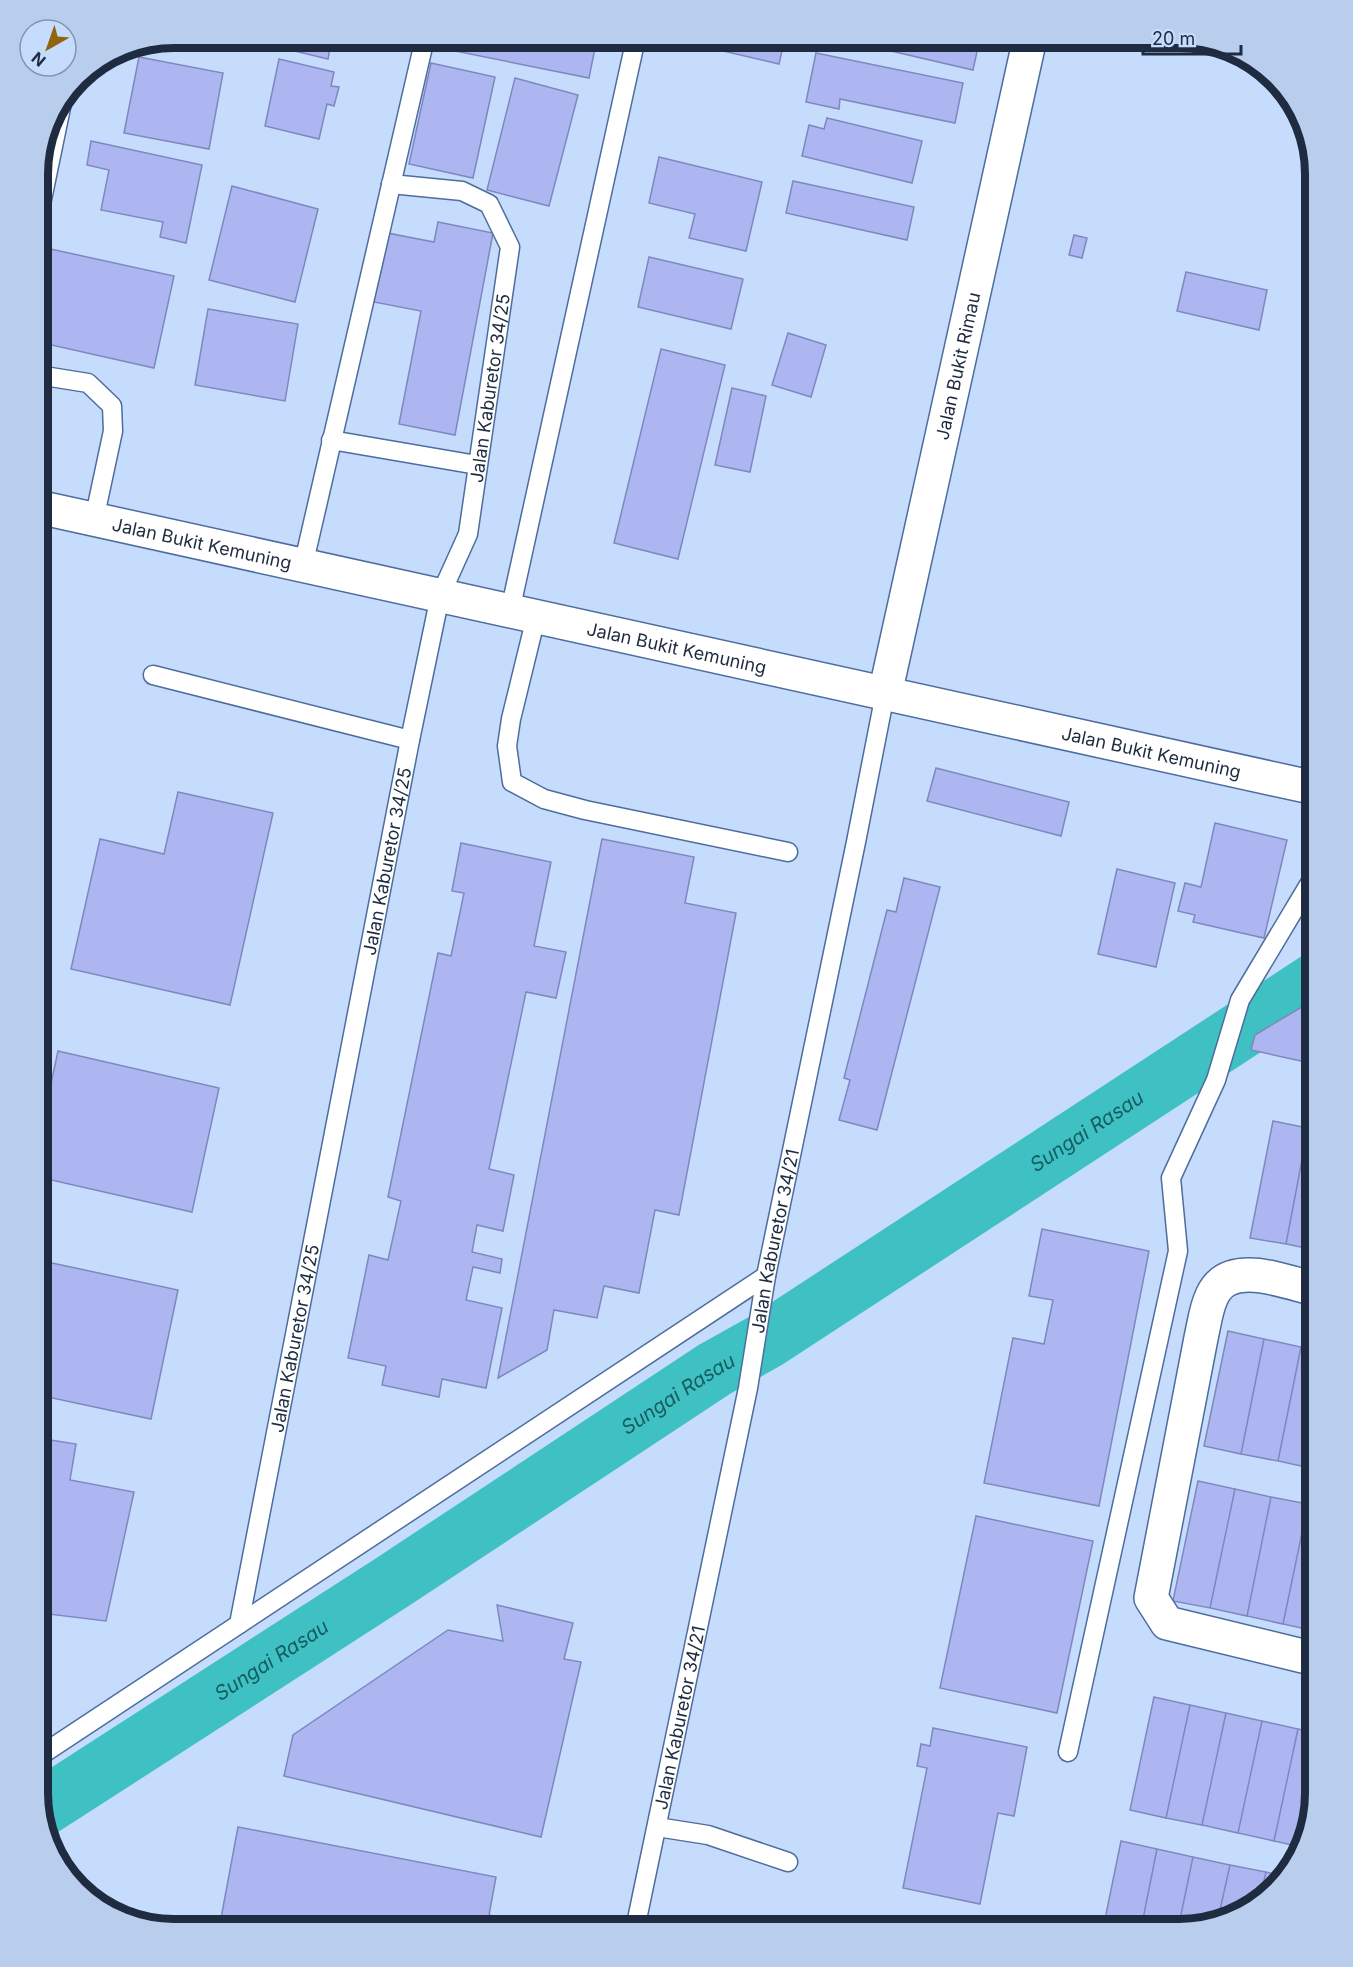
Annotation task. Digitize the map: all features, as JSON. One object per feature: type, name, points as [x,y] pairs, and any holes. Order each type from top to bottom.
[{"type":"main road","name":"Jalan Bukit Rimau","points":[[885,694],[1028,48]]},
{"type":"main road","name":"Jalan Bukit Kemuning","points":[[48,509],[1305,786]]},
{"type":"main road","points":[[1305,1286],[1256,1275],[1238,1274],[1222,1283],[1212,1295],[1201,1338],[1150,1598],[1167,1623],[1305,1656]]},
{"type":"lane","points":[[303,566],[422,48]]},
{"type":"lane","points":[[634,48],[523,614],[507,747],[512,782],[544,799],[585,810],[788,852]]},
{"type":"lane","points":[[48,171],[56,130]]},
{"type":"lane","name":"Jalan Kaburetor 34/25","points":[[239,1624],[410,740],[440,596],[468,534],[510,247],[489,204],[462,191],[391,184]]},
{"type":"lane","points":[[48,377],[88,383],[112,406],[113,431],[94,520]]},
{"type":"lane","points":[[331,440],[477,465]]},
{"type":"lane","points":[[153,675],[410,740]]},
{"type":"lane","name":"Jalan Kaburetor 34/21","points":[[637,1919],[748,1388],[766,1276],[885,694]]},
{"type":"lane","points":[[1068,1752],[1178,1251],[1171,1178],[1216,1080],[1240,1000],[1305,893]]},
{"type":"lane","points":[[48,1751],[766,1276]]},
{"type":"lane","points":[[657,1827],[708,1835],[788,1862]]},
{"type":"building","points":[[286,48],[330,48],[328,59]]},
{"type":"building","points":[[440,48],[595,48],[589,78]]},
{"type":"building","points":[[710,48],[783,48],[779,64]]},
{"type":"building","points":[[878,48],[978,48],[973,70]]},
{"type":"building","points":[[816,53],[963,83],[955,123],[840,99],[839,109],[806,102]]},
{"type":"building","points":[[139,57],[223,73],[209,149],[124,133]]},
{"type":"building","points":[[279,59],[334,72],[331,86],[339,87],[334,106],[327,104],[319,139],[265,126]]},
{"type":"building","points":[[431,63],[495,77],[473,178],[409,164]]},
{"type":"building","points":[[515,78],[578,95],[549,206],[487,190]]},
{"type":"building","points":[[827,118],[922,141],[912,183],[802,156],[809,125],[824,129]]},
{"type":"building","points":[[91,141],[202,165],[186,243],[160,237],[163,222],[101,210],[109,170],[87,165]]},
{"type":"building","points":[[659,157],[762,182],[746,251],[689,238],[695,214],[649,203]]},
{"type":"building","points":[[793,181],[914,207],[907,240],[786,213]]},
{"type":"building","points":[[232,186],[318,209],[295,302],[209,280]]},
{"type":"building","points":[[438,222],[493,233],[455,435],[399,424],[421,311],[369,301],[382,232],[434,242]]},
{"type":"building","points":[[1074,235],[1087,238],[1082,258],[1069,255]]},
{"type":"building","points":[[48,248],[174,276],[154,368],[48,344]]},
{"type":"building","points":[[649,257],[743,279],[731,329],[638,307]]},
{"type":"building","points":[[1186,272],[1267,290],[1259,330],[1177,311]]},
{"type":"building","points":[[208,309],[298,324],[285,401],[195,385]]},
{"type":"building","points":[[788,333],[826,345],[811,397],[772,385]]},
{"type":"building","points":[[661,349],[725,365],[678,559],[614,543]]},
{"type":"building","points":[[732,388],[766,396],[750,472],[715,465]]},
{"type":"building","points":[[936,768],[1069,802],[1061,836],[927,801]]},
{"type":"building","points":[[178,792],[273,813],[230,1005],[71,969],[100,839],[164,854]]},
{"type":"building","points":[[1215,823],[1287,840],[1264,938],[1193,922],[1195,915],[1178,911],[1185,883],[1201,887]]},
{"type":"building","points":[[602,839],[694,857],[685,903],[736,913],[679,1215],[655,1210],[639,1293],[604,1286],[597,1318],[554,1310],[547,1350],[498,1378]]},
{"type":"building","points":[[461,843],[551,862],[534,946],[566,952],[556,998],[526,992],[489,1169],[514,1175],[503,1231],[477,1225],[472,1252],[502,1259],[500,1273],[473,1267],[466,1300],[502,1308],[486,1388],[442,1379],[439,1397],[382,1385],[386,1366],[348,1358],[369,1255],[388,1260],[401,1201],[388,1197],[438,953],[451,956],[464,893],[452,891]]},
{"type":"building","points":[[1117,869],[1175,883],[1156,967],[1098,954]]},
{"type":"building","points":[[904,878],[940,887],[877,1130],[839,1120],[850,1080],[844,1078],[887,910],[896,912]]},
{"type":"building","points":[[1305,1005],[1305,1062],[1251,1050],[1255,1035]]},
{"type":"building","points":[[58,1051],[219,1088],[192,1212],[48,1179],[48,1098]]},
{"type":"building","points":[[1273,1121],[1305,1127],[1305,1144],[1286,1244],[1250,1238]]},
{"type":"building","points":[[1305,1144],[1305,1248],[1286,1244]]},
{"type":"building","points":[[1042,1229],[1149,1251],[1099,1506],[984,1483],[1013,1338],[1044,1344],[1053,1300],[1029,1296]]},
{"type":"building","points":[[48,1262],[178,1290],[151,1419],[48,1397]]},
{"type":"building","points":[[1228,1331],[1264,1339],[1241,1454],[1204,1446]]},
{"type":"building","points":[[1264,1339],[1301,1347],[1278,1461],[1241,1454]]},
{"type":"building","points":[[1301,1347],[1305,1348],[1305,1467],[1278,1461]]},
{"type":"building","points":[[48,1440],[76,1444],[70,1480],[134,1492],[106,1621],[49,1614],[48,1623]]},
{"type":"building","points":[[1198,1481],[1235,1489],[1210,1608],[1173,1601]]},
{"type":"building","points":[[1235,1489],[1271,1497],[1247,1616],[1210,1608]]},
{"type":"building","points":[[1271,1497],[1305,1503],[1305,1518],[1283,1624],[1247,1616]]},
{"type":"building","points":[[976,1516],[1093,1541],[1057,1713],[940,1688]]},
{"type":"building","points":[[1305,1518],[1305,1629],[1283,1624]]},
{"type":"building","points":[[497,1605],[573,1623],[564,1659],[581,1662],[541,1837],[284,1776],[293,1735],[448,1630],[503,1641]]},
{"type":"building","points":[[1154,1697],[1190,1705],[1166,1818],[1130,1810]]},
{"type":"building","points":[[1190,1705],[1226,1713],[1202,1825],[1166,1818]]},
{"type":"building","points":[[1226,1713],[1262,1721],[1238,1833],[1202,1825]]},
{"type":"building","points":[[1262,1721],[1298,1729],[1274,1841],[1238,1833]]},
{"type":"building","points":[[933,1728],[1027,1747],[1014,1816],[998,1813],[980,1904],[903,1888],[927,1768],[917,1766],[921,1744],[930,1746]]},
{"type":"building","points":[[1298,1729],[1305,1731],[1305,1793],[1301,1826],[1293,1845],[1274,1841]]},
{"type":"building","points":[[238,1827],[496,1877],[489,1915],[510,1919],[221,1919]]},
{"type":"building","points":[[1121,1841],[1157,1849],[1143,1919],[1105,1919]]},
{"type":"building","points":[[1157,1849],[1193,1857],[1180,1919],[1143,1919]]},
{"type":"building","points":[[1193,1857],[1230,1865],[1220,1912],[1196,1918],[1180,1919]]},
{"type":"building","points":[[1230,1865],[1266,1872],[1263,1887],[1256,1893],[1220,1912]]},
{"type":"building","points":[[1266,1872],[1275,1874],[1268,1882],[1263,1887]]},
{"type":"waterway","name":"Sungai Rasau","points":[[49,1804],[391,1583],[715,1369],[767,1340],[1305,989]]}]
